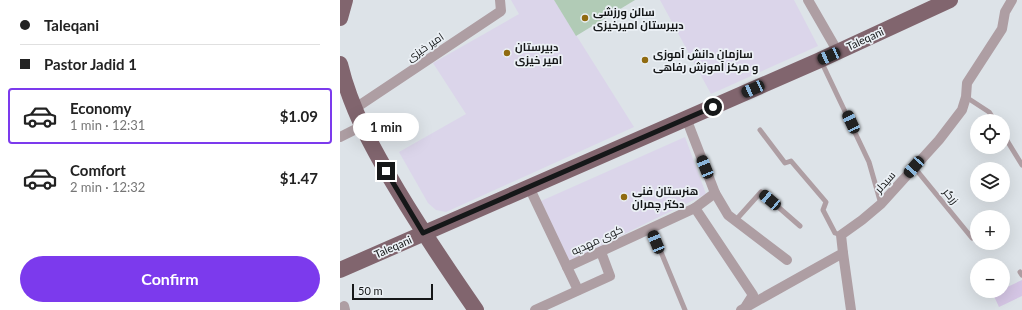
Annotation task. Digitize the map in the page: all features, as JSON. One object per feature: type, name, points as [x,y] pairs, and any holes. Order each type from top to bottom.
[{"type":"main road","points":[[340,18],[345,0]]},
{"type":"main road","name":"Taleqani","points":[[340,270],[820,60],[950,0]]},
{"type":"main road","points":[[340,64],[343,88],[386,171],[423,233],[476,310]]},
{"type":"street","name":"امیر خیزی","points":[[354,109],[501,11],[500,0]]},
{"type":"street","points":[[808,0],[838,52]]},
{"type":"street","name":"سیدلر","points":[[841,235],[862,220],[880,204],[939,140],[962,110],[966,97],[967,83],[1002,29],[1005,12],[1012,0]]},
{"type":"street","points":[[686,118],[715,193],[728,215],[787,260]]},
{"type":"street","points":[[340,137],[362,126]]},
{"type":"street","name":"کوی ‌‌‌مهدیه","points":[[529,187],[567,267],[695,208],[715,193]]},
{"type":"street","points":[[695,208],[753,295],[744,309]]},
{"type":"street","points":[[841,235],[851,310]]},
{"type":"street","points":[[535,310],[610,276],[601,252]]},
{"type":"street","points":[[744,309],[843,253]]},
{"type":"street","points":[[567,267],[578,290]]},
{"type":"lane","points":[[820,60],[869,162],[880,204]]},
{"type":"lane","points":[[966,97],[990,114]]},
{"type":"lane","points":[[760,130],[785,163],[791,161],[826,202],[823,210],[834,233],[841,235]]},
{"type":"lane","points":[[1010,145],[1022,165]]},
{"type":"lane","name":"زرگر","points":[[914,167],[970,236]]},
{"type":"lane","points":[[735,221],[761,192],[800,226]]},
{"type":"lane","points":[[651,228],[685,310]]},
{"type":"shaded area","points":[[511,0],[554,0],[634,127],[446,212],[436,210],[428,203],[399,152],[466,114],[433,63],[519,14]]},
{"type":"shaded area","points":[[660,0],[794,0],[818,46],[711,94]]},
{"type":"shaded area","name":"هنرستان فنی دکتر چمران","points":[[685,137],[706,194],[569,261],[541,201]]},
{"type":"green space","name":"سالن ورزشی دبیرستان امیرخیزی","points":[[554,0],[635,0],[576,36]]},
{"type":"building","points":[[1022,280],[1022,296],[999,307],[995,298],[1010,298],[1010,286]]},
{"type":"place","name":"سالن ورزشی دبیرستان امیرخیزی","points":[[585,18]]},
{"type":"place","name":"دبیرستان امیر خیزی","points":[[507,53]]},
{"type":"place","name":"سازمان دانش آموزی و مرکز آموزش رفاهی","points":[[645,60]]},
{"type":"place","name":"هنرستان فنی دکتر چمران","points":[[624,197]]},
{"type":"route","points":[[386,171],[423,233],[713,107]]}]
